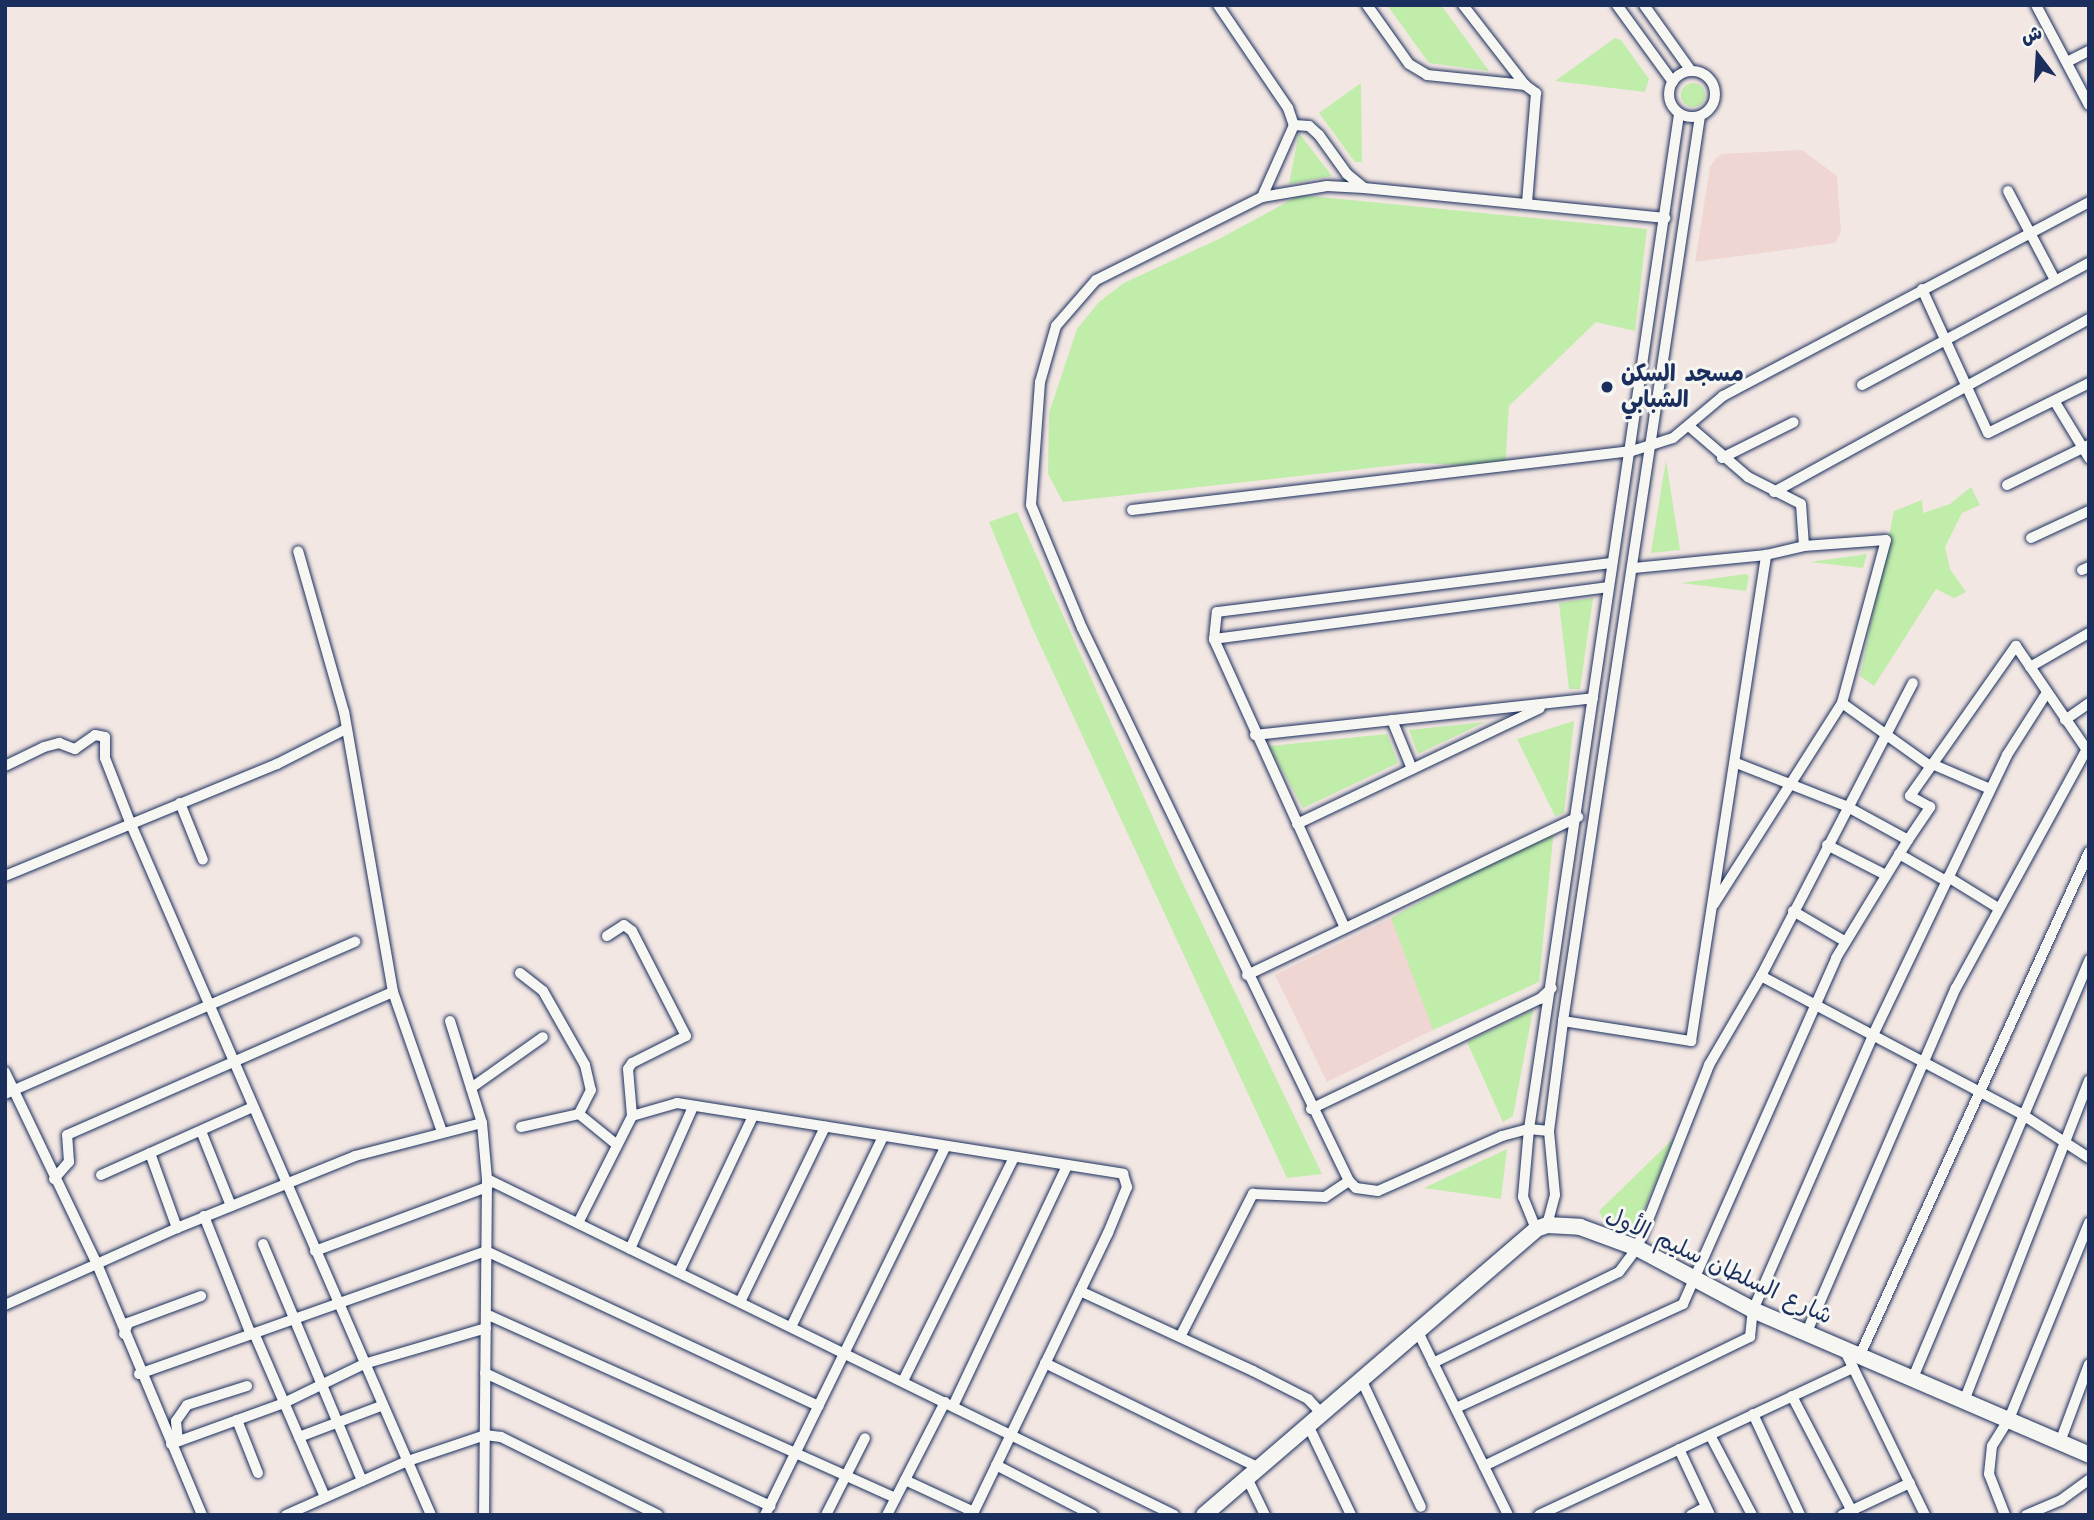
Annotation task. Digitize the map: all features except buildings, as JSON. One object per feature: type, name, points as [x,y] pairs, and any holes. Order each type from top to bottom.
[{"type":"street","points":[[1218,5],[1288,108],[1294,125],[1262,197]]},
{"type":"street","points":[[1367,5],[1409,64],[1427,75],[1525,85]]},
{"type":"street","points":[[1464,5],[1525,85],[1536,93],[1527,202]]},
{"type":"street","points":[[1617,5],[1673,82]]},
{"type":"street","points":[[1644,5],[1691,71],[1705,75],[1714,86],[1712,107],[1700,116],[1679,114]]},
{"type":"street","points":[[2036,5],[2089,105]]},
{"type":"street","points":[[2067,62],[2089,51]]},
{"type":"street","points":[[1542,1227],[1523,1197],[1529,1129],[1666,218],[1679,114],[1669,99],[1673,82],[1691,71]]},
{"type":"street","points":[[1204,1515],[1307,1423],[1542,1227],[1555,1195],[1549,1131],[1563,1021],[1630,600],[1700,116]]},
{"type":"street","points":[[1294,125],[1309,126],[1319,135],[1347,174],[1364,188]]},
{"type":"street","points":[[1549,1131],[1529,1129],[1502,1136],[1390,1187],[1356,1188],[1349,1181],[1311,1109],[1082,628],[1031,505],[1034,420],[1056,326],[1096,280],[1262,197],[1326,186],[1527,202],[1666,218]]},
{"type":"street","points":[[2008,191],[2055,280]]},
{"type":"street","points":[[1132,510],[1632,451],[1651,445],[1689,427],[1703,408],[1723,396],[2089,202]]},
{"type":"street","points":[[1862,385],[2089,262]]},
{"type":"street","points":[[1922,289],[1948,338],[1988,433],[2089,383]]},
{"type":"street","points":[[1774,492],[2089,319]]},
{"type":"street","points":[[2007,485],[2087,450],[2055,402]]},
{"type":"street","points":[[1722,458],[1794,422]]},
{"type":"street","points":[[1689,427],[1722,458],[1774,492],[1801,504],[1804,547]]},
{"type":"street","points":[[2031,538],[2089,511]]},
{"type":"street","points":[[1634,568],[1886,540],[1842,703],[1711,909]]},
{"type":"street","points":[[298,551],[346,729],[393,992],[442,1132]]},
{"type":"street","points":[[1563,1021],[1690,1041],[1736,762],[1766,555]]},
{"type":"street","points":[[1345,928],[1255,735],[1214,639],[1217,612],[1612,564]]},
{"type":"street","points":[[1214,639],[1608,591],[1630,600]]},
{"type":"street","points":[[2030,667],[2089,633]]},
{"type":"street","points":[[1455,1408],[1683,1304],[1696,1280],[1814,1004],[1846,942],[1930,807],[1910,796],[2016,646],[2087,752],[1998,908],[1921,1062],[1806,1334]]},
{"type":"street","points":[[1433,1363],[1619,1272],[1637,1248],[1709,1065],[1761,976],[1846,806],[1913,683]]},
{"type":"street","points":[[1484,1466],[1749,1337],[1753,1310],[1872,1037],[1990,789],[2046,694]]},
{"type":"street","points":[[1255,735],[1593,698]]},
{"type":"street","points":[[1842,703],[1931,765],[1990,789]]},
{"type":"street","points":[[2065,720],[2089,703]]},
{"type":"street","points":[[1297,824],[1549,704]]},
{"type":"street","points":[[1392,720],[1412,769]]},
{"type":"street","points":[[5,876],[87,845],[131,822],[346,729]]},
{"type":"street","points":[[5,766],[44,747],[59,743],[75,750],[95,735],[104,735],[105,758],[131,822],[253,1107],[288,1182],[405,1462],[415,1472],[431,1515]]},
{"type":"street","points":[[1736,762],[1846,806],[1908,840]]},
{"type":"street","points":[[180,803],[203,860]]},
{"type":"street","points":[[1247,975],[1578,817]]},
{"type":"street","points":[[1827,845],[1886,875]]},
{"type":"street","points":[[1539,1515],[1792,1396],[1852,1358],[2089,852]]},
{"type":"street","points":[[1899,853],[1998,908]]},
{"type":"street","points":[[1793,911],[1846,942]]},
{"type":"street","points":[[578,1223],[632,1116],[628,1069],[632,1063],[686,1036],[632,931],[624,925],[607,936]]},
{"type":"street","points":[[9,1092],[209,1003],[355,942]]},
{"type":"street","points":[[1912,1380],[2020,1114],[2089,960]]},
{"type":"street","points":[[520,973],[543,991],[585,1065],[591,1090],[579,1114]]},
{"type":"street","points":[[1761,976],[2020,1114],[2063,1145],[2089,1158]]},
{"type":"street","points":[[1311,1109],[1540,999],[1552,988]]},
{"type":"street","points":[[54,1179],[69,1162],[67,1135],[393,992]]},
{"type":"street","points":[[450,1021],[482,1123],[487,1183],[484,1512],[497,1515]]},
{"type":"street","points":[[471,1088],[543,1037]]},
{"type":"street","points":[[5,1072],[9,1092],[97,1264],[139,1374],[175,1443],[202,1515]]},
{"type":"street","points":[[1964,1401],[2089,1080]]},
{"type":"street","points":[[632,1116],[677,1103],[752,1118],[946,1146],[1013,1159],[1116,1171],[1127,1180],[1080,1291],[973,1513],[905,1479]]},
{"type":"street","points":[[101,1175],[253,1107]]},
{"type":"street","points":[[630,1249],[693,1107]]},
{"type":"street","points":[[579,1114],[617,1145]]},
{"type":"street","points":[[521,1127],[579,1114]]},
{"type":"street","points":[[679,1272],[752,1118]]},
{"type":"street","points":[[5,1305],[204,1216],[355,1156],[482,1123]]},
{"type":"street","points":[[740,1302],[825,1127]]},
{"type":"street","points":[[201,1131],[231,1206]]},
{"type":"street","points":[[791,1327],[883,1137]]},
{"type":"street","points":[[485,1373],[767,1510],[946,1146]]},
{"type":"street","points":[[150,1153],[177,1228]]},
{"type":"street","points":[[903,1381],[1013,1159]]},
{"type":"street","points":[[887,1515],[949,1404],[1067,1166]]},
{"type":"street","points":[[1180,1337],[1253,1194],[1325,1197],[1349,1181]]},
{"type":"street","points":[[315,1251],[487,1183],[578,1223],[1012,1433],[1174,1515]]},
{"type":"street","points":[[204,1216],[250,1332],[254,1333],[325,1497]]},
{"type":"street","points":[[2006,1515],[1990,1464],[1992,1446],[2009,1419],[2089,1223]]},
{"type":"street","name":"شارع السلطان سليم الأول","points":[[1542,1227],[1580,1227],[1637,1248],[1753,1310],[1852,1358],[2009,1419],[2089,1455]]},
{"type":"street","points":[[263,1244],[362,1481]]},
{"type":"street","points":[[139,1374],[486,1251],[819,1406]]},
{"type":"street","points":[[1080,1291],[1308,1399],[1321,1412]]},
{"type":"street","points":[[124,1334],[128,1323],[201,1296]]},
{"type":"street","points":[[486,1314],[783,1451],[796,1453],[896,1498]]},
{"type":"street","points":[[175,1443],[284,1403],[364,1364],[486,1328]]},
{"type":"street","points":[[1417,1330],[1508,1515]]},
{"type":"street","points":[[1852,1358],[1925,1515]]},
{"type":"street","points":[[1045,1363],[1253,1473],[1265,1515]]},
{"type":"street","points":[[2060,1441],[2089,1364]]},
{"type":"street","points":[[1361,1378],[1421,1507]]},
{"type":"street","points":[[175,1443],[176,1421],[187,1405],[247,1386]]},
{"type":"street","points":[[1792,1396],[1849,1513],[1910,1483]]},
{"type":"street","points":[[299,1437],[382,1406]]},
{"type":"street","points":[[1753,1414],[1800,1515]]},
{"type":"street","points":[[237,1420],[258,1474]]},
{"type":"street","points":[[1307,1423],[1351,1515]]},
{"type":"street","points":[[1710,1434],[1752,1515]]},
{"type":"street","points":[[286,1515],[405,1462],[485,1435],[501,1437],[643,1511],[658,1515]]},
{"type":"street","points":[[827,1515],[864,1438]]},
{"type":"street","points":[[1679,1449],[1708,1511],[1691,1515]]},
{"type":"street","points":[[996,1465],[1093,1515]]},
{"type":"street","points":[[2026,1515],[2062,1500],[2089,1480]]},
{"type":"shaded area","points":[[1802,150],[1837,176],[1841,232],[1835,243],[1695,262],[1710,167],[1716,158],[1722,154]]},
{"type":"shaded area","points":[[1391,918],[1443,1025],[1327,1082],[1275,975]]},
{"type":"green space","points":[[1387,5],[1441,5],[1489,71],[1429,63]]},
{"type":"green space","points":[[1615,38],[1621,40],[1649,79],[1645,92],[1555,81]]},
{"type":"green space","points":[[1361,83],[1362,162],[1355,162],[1319,113]]},
{"type":"green space","points":[[1693,83],[1702,86],[1705,95],[1702,104],[1693,107],[1684,104],[1681,95],[1684,86]]},
{"type":"green space","points":[[1299,133],[1332,176],[1289,184]]},
{"type":"green space","points":[[1300,195],[1647,229],[1635,331],[1596,322],[1509,406],[1505,467],[1416,463],[1063,502],[1048,474],[1049,413],[1077,329],[1099,302],[1124,283],[1221,238]]},
{"type":"green space","points":[[1666,460],[1680,550],[1651,553]]},
{"type":"green space","points":[[1971,487],[1980,505],[1962,513],[1945,547],[1950,569],[1966,592],[1954,598],[1936,589],[1874,686],[1860,676],[1894,511],[1922,500],[1923,513],[1950,504]]},
{"type":"green space","points":[[1017,512],[1175,867],[1322,1174],[1287,1178],[1032,627],[989,522]]},
{"type":"green space","points":[[1867,554],[1863,568],[1810,562]]},
{"type":"green space","points":[[1746,574],[1749,576],[1746,591],[1681,583]]},
{"type":"green space","points":[[1593,598],[1580,689],[1569,689],[1559,603]]},
{"type":"green space","points":[[1574,721],[1564,813],[1555,816],[1517,739]]},
{"type":"green space","points":[[1485,722],[1418,754],[1409,730]]},
{"type":"green space","points":[[1387,734],[1398,763],[1303,808],[1269,746]]},
{"type":"green space","points":[[1554,828],[1539,982],[1433,1030],[1391,918]]},
{"type":"green space","points":[[1533,1010],[1513,1116],[1503,1122],[1467,1042]]},
{"type":"green space","points":[[1674,1138],[1633,1236],[1603,1219],[1599,1211]]},
{"type":"green space","points":[[1507,1149],[1501,1199],[1424,1188]]},
{"type":"place","name":"مسجد السكن الشبابي","points":[[1607,387]]}]
